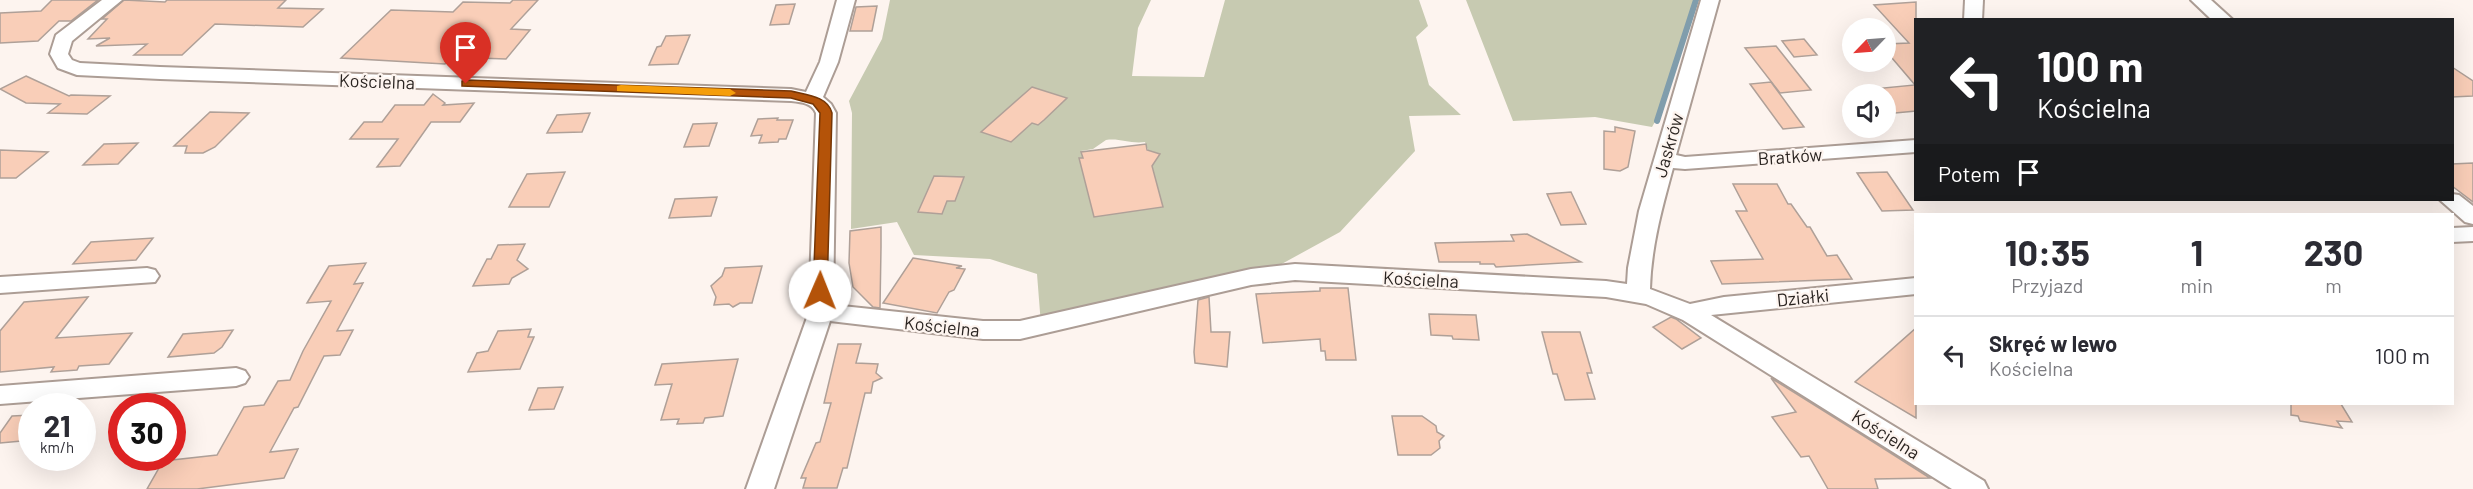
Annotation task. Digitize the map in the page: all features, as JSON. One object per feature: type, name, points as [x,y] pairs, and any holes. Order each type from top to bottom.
[{"type":"street","name":"Kościelna","points":[[112,0],[63,39],[59,54],[65,64],[77,69],[160,74],[791,95],[812,99]]},
{"type":"street","points":[[760,489],[821,312],[826,113],[821,105],[812,99],[829,62],[846,0]]},
{"type":"street","name":"Jaskrów","points":[[1638,293],[1639,268],[1650,211],[1710,0]]},
{"type":"street","points":[[1973,18],[1974,0]]},
{"type":"street","points":[[2200,0],[2222,18]]},
{"type":"street","name":"Bratków","points":[[1664,160],[1685,164],[1914,146]]},
{"type":"street","points":[[2452,201],[2473,217]]},
{"type":"street","points":[[2454,236],[2473,234]]},
{"type":"street","name":"Kościelna","points":[[821,312],[983,330],[1020,330],[1251,277],[1295,272],[1606,289],[1638,293],[1667,301],[1691,314],[1974,489]]},
{"type":"street","points":[[0,285],[147,276]]},
{"type":"street","name":"Działki","points":[[1691,314],[1699,309],[1724,305],[1914,286]]},
{"type":"street","points":[[0,395],[236,376]]},
{"type":"green space","points":[[890,0],[1151,0],[1138,28],[1132,76],[1204,77],[1225,0],[1419,0],[1428,26],[1416,37],[1429,85],[1461,115],[1409,116],[1415,151],[1340,232],[1278,266],[1067,316],[1041,325],[1037,274],[990,259],[914,255],[897,222],[851,229],[852,113],[849,101],[882,39]],"holes":[[[1106,140],[1145,142],[1148,150],[1156,154],[1151,164],[1162,207],[1094,216],[1080,158],[1083,158],[1081,151],[1093,149]]]},
{"type":"green space","points":[[1466,0],[1698,0],[1652,127],[1595,117],[1513,121]]},
{"type":"building","points":[[52,0],[98,0],[71,21],[59,21],[38,41],[0,43],[0,13],[41,11]]},
{"type":"building","points":[[124,0],[165,2],[167,0],[286,0],[278,8],[323,9],[303,27],[215,24],[182,55],[134,55],[147,44],[96,46],[110,38],[88,39],[107,19],[102,19]]},
{"type":"building","points":[[513,0],[538,0],[511,29],[530,30],[506,59],[451,57],[445,64],[341,58],[391,10],[453,12],[463,2],[510,3]]},
{"type":"building","points":[[1916,2],[1914,84],[1896,63],[1896,44],[1909,43],[1896,29],[1896,18],[1886,18],[1874,5]]},
{"type":"building","points":[[795,4],[789,24],[770,25],[776,5]]},
{"type":"building","points":[[877,6],[872,31],[850,31],[856,7]]},
{"type":"building","points":[[690,35],[678,64],[649,65],[657,47],[661,46],[666,36]]},
{"type":"building","points":[[1804,39],[1817,55],[1794,57],[1782,41]]},
{"type":"building","points":[[1776,46],[1811,90],[1780,93],[1745,48]]},
{"type":"building","points":[[2454,68],[2473,81],[2473,96],[2454,97]]},
{"type":"building","points":[[26,76],[69,96],[110,96],[87,114],[48,113],[60,104],[26,103],[0,89]]},
{"type":"building","points":[[1771,82],[1804,127],[1783,129],[1750,84]]},
{"type":"building","points":[[1914,85],[1914,111],[1896,113],[1896,87]]},
{"type":"building","points":[[1032,87],[1067,98],[1038,125],[1032,123],[1011,142],[981,132]]},
{"type":"building","points":[[433,94],[445,103],[443,105],[474,103],[460,122],[431,122],[400,166],[377,167],[398,139],[350,139],[364,122],[382,122],[395,105],[424,105]]},
{"type":"building","points":[[210,112],[249,113],[215,147],[203,153],[185,153],[187,146],[174,146]]},
{"type":"building","points":[[590,113],[582,132],[547,133],[557,115]]},
{"type":"building","points":[[778,118],[777,120],[793,120],[786,139],[759,143],[762,135],[751,136],[758,119]]},
{"type":"building","points":[[717,123],[709,146],[684,147],[693,124]]},
{"type":"building","points":[[1615,127],[1635,131],[1628,167],[1620,171],[1604,169],[1604,131],[1615,132]]},
{"type":"building","points":[[138,143],[118,164],[83,165],[104,144]]},
{"type":"building","points":[[1146,144],[1147,150],[1160,154],[1152,166],[1163,207],[1094,217],[1079,158],[1083,158],[1081,152]]},
{"type":"building","points":[[0,150],[48,152],[16,178],[0,178]]},
{"type":"building","points":[[2473,163],[2473,202],[2454,188],[2454,164]]},
{"type":"building","points":[[565,172],[549,207],[509,207],[527,174]]},
{"type":"building","points":[[1887,172],[1913,210],[1882,211],[1857,173]]},
{"type":"building","points":[[934,176],[964,177],[955,201],[947,201],[942,214],[918,212]]},
{"type":"building","points":[[1733,184],[1777,184],[1788,204],[1791,204],[1807,227],[1810,227],[1827,256],[1837,255],[1852,279],[1722,284],[1711,261],[1763,259],[1736,211],[1747,211]]},
{"type":"building","points":[[1571,192],[1586,224],[1561,225],[1547,194]]},
{"type":"building","points":[[717,197],[711,216],[669,218],[675,199]]},
{"type":"building","points":[[881,227],[880,308],[873,307],[853,287],[849,263],[850,231]]},
{"type":"building","points":[[1527,234],[1581,262],[1496,267],[1494,264],[1480,264],[1480,262],[1439,262],[1435,243],[1514,241],[1511,235]]},
{"type":"building","points":[[153,238],[136,260],[73,264],[91,242]]},
{"type":"building","points":[[525,244],[517,260],[528,269],[512,278],[509,284],[473,286],[487,259],[491,259],[498,245]]},
{"type":"building","points":[[913,258],[962,266],[956,268],[965,269],[954,290],[949,292],[937,313],[883,303]]},
{"type":"building","points":[[366,263],[354,284],[363,283],[337,331],[353,330],[340,355],[324,356],[298,407],[294,408],[270,452],[298,449],[284,478],[197,489],[147,489],[157,471],[186,471],[186,458],[217,455],[244,407],[264,405],[278,381],[290,380],[303,351],[331,301],[307,303],[329,266]]},
{"type":"building","points":[[762,266],[752,303],[740,303],[733,307],[729,304],[714,305],[716,297],[711,286],[722,276],[725,268]]},
{"type":"building","points":[[1320,288],[1348,288],[1356,360],[1326,360],[1325,351],[1321,351],[1320,339],[1263,343],[1256,294],[1320,291]]},
{"type":"building","points":[[88,297],[56,338],[132,333],[109,364],[79,366],[77,370],[51,372],[54,367],[0,372],[0,331],[24,302]]},
{"type":"building","points":[[1209,297],[1211,332],[1230,332],[1227,367],[1195,363],[1198,300]]},
{"type":"building","points":[[1429,314],[1476,315],[1479,340],[1431,335]]},
{"type":"building","points":[[1671,317],[1701,338],[1682,349],[1653,327]]},
{"type":"building","points":[[531,329],[528,337],[534,337],[520,369],[468,372],[477,353],[488,351],[498,331]]},
{"type":"building","points":[[233,330],[222,347],[214,353],[168,357],[183,334]]},
{"type":"building","points":[[1914,330],[1916,418],[1855,382]]},
{"type":"building","points":[[1542,332],[1580,332],[1592,373],[1587,373],[1595,399],[1565,400],[1557,374],[1553,374]]},
{"type":"building","points":[[838,344],[861,344],[856,363],[878,364],[876,373],[882,378],[873,382],[871,393],[865,393],[847,468],[843,468],[837,488],[803,488],[806,478],[801,478],[816,443],[820,442],[831,403],[824,403]]},
{"type":"building","points":[[738,359],[723,416],[705,418],[703,423],[677,424],[679,419],[661,420],[672,384],[655,385],[662,364]]},
{"type":"building","points":[[1771,378],[1930,478],[1875,479],[1878,489],[1828,489],[1809,456],[1801,457],[1772,417],[1796,412]]},
{"type":"building","points":[[563,387],[554,409],[529,410],[538,388]]},
{"type":"building","points":[[2291,405],[2342,405],[2352,422],[2337,421],[2342,428],[2300,421],[2298,416],[2291,415]]},
{"type":"building","points":[[12,416],[18,416],[18,441],[0,443],[0,433]]},
{"type":"building","points":[[1392,416],[1422,416],[1436,426],[1437,432],[1444,436],[1439,441],[1440,448],[1431,455],[1398,455]]},
{"type":"waterway","points":[[1657,121],[1696,0]]},
{"type":"slow traffic","points":[[621,89],[730,93]]},
{"type":"route","points":[[466,84],[791,95],[812,99],[825,108],[826,113],[820,291]]}]
